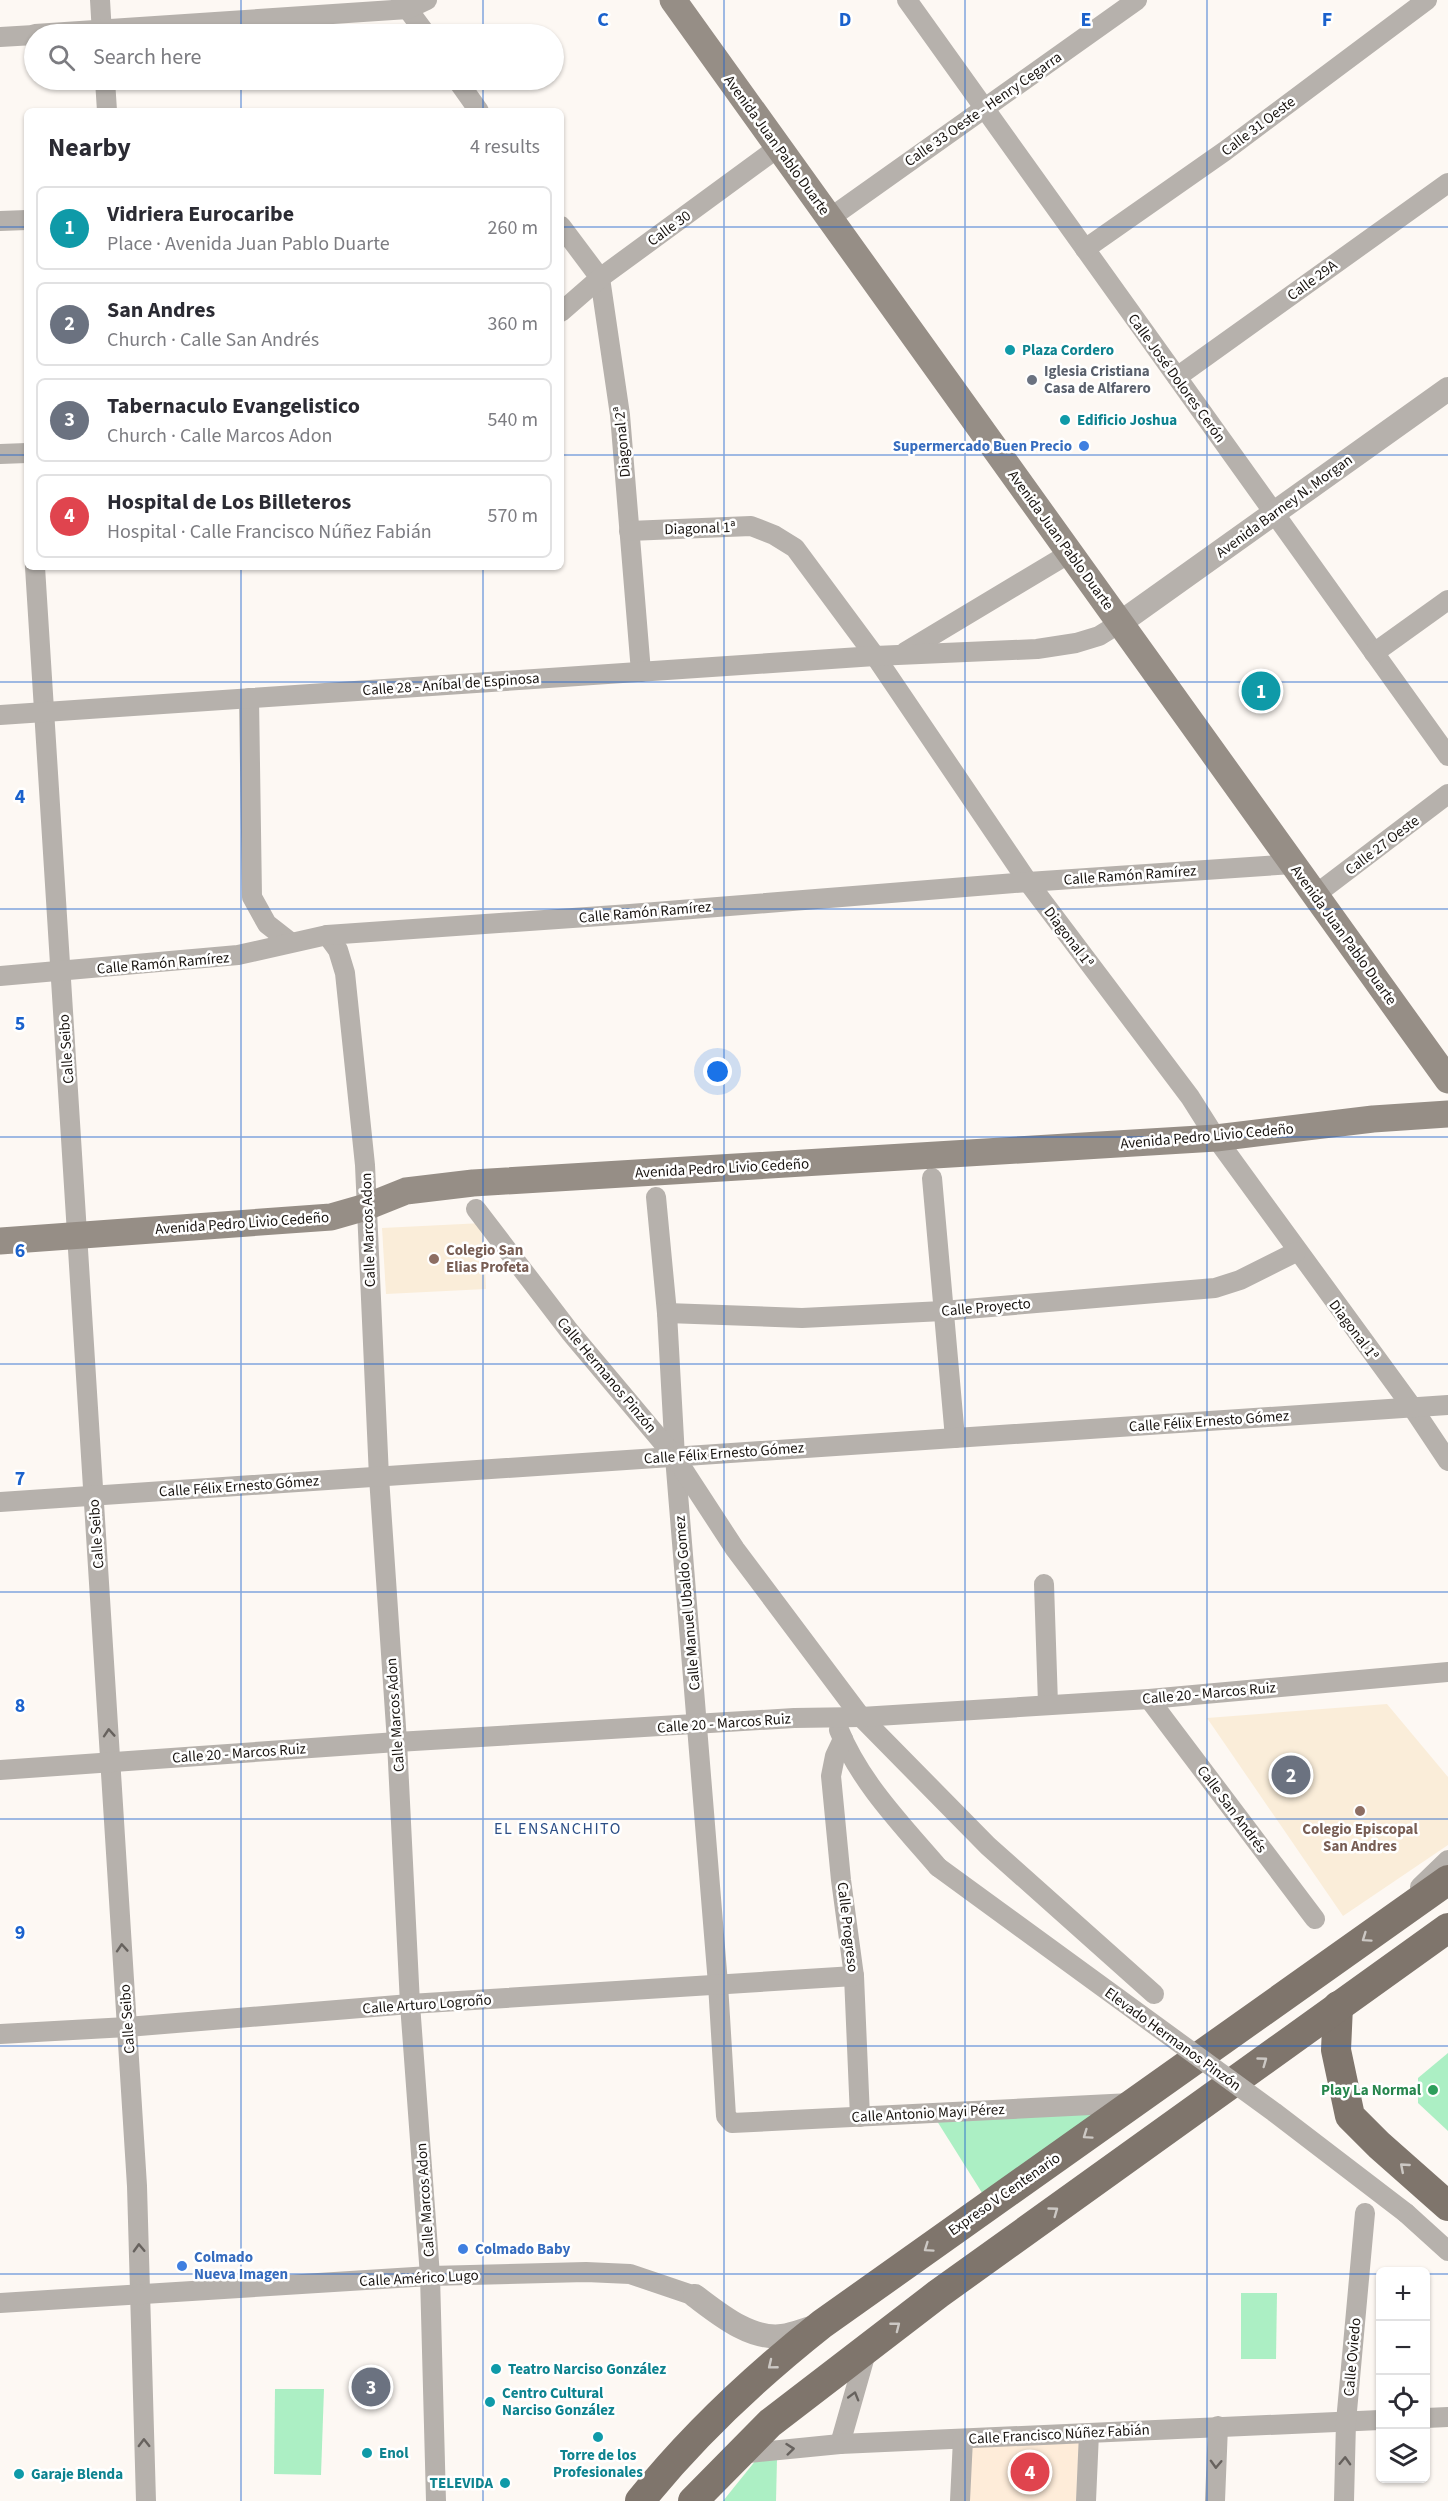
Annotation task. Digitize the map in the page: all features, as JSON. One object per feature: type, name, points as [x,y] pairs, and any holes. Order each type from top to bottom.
[{"type":"main road","name":"Avenida Juan Pablo Duarte","points":[[673,0],[1448,1080]]},
{"type":"main road","name":"Avenida Pedro Livio Cedeño","points":[[0,1241],[331,1217],[366,1207],[406,1191],[473,1183],[1215,1138],[1373,1119],[1448,1114]]},
{"type":"main road","name":"Expreso V Centenario","points":[[640,2501],[674,2459],[758,2375],[822,2324],[1448,1880]]},
{"type":"main road","points":[[693,2501],[770,2422],[947,2287],[1441,1934]]},
{"type":"main road","points":[[1338,2006],[1336,2050],[1350,2116],[1448,2206]]},
{"type":"street","points":[[100,0],[102,24]]},
{"type":"street","points":[[192,24],[405,5],[427,0]]},
{"type":"street","name":"Calle José Dolores Cerón","points":[[907,0],[1448,756]]},
{"type":"street","name":"Calle 33 Oeste - Henry Cegarra","points":[[830,218],[1137,0]]},
{"type":"street","name":"Calle 31 Oeste","points":[[1085,249],[1225,151],[1427,0]]},
{"type":"street","points":[[405,5],[419,24]]},
{"type":"street","points":[[0,37],[24,35]]},
{"type":"street","points":[[106,90],[107,108]]},
{"type":"street","points":[[464,90],[477,108]]},
{"type":"street","name":"Calle 30","points":[[564,309],[600,278],[779,147]]},
{"type":"street","name":"Calle 29A","points":[[1177,377],[1448,183]]},
{"type":"street","points":[[0,221],[24,220]]},
{"type":"street","name":"Diagonal 2ª","points":[[564,230],[600,278],[620,414],[641,672]]},
{"type":"street","name":"Avenida Barney N. Morgan","points":[[1120,623],[1448,389]]},
{"type":"street","points":[[0,454],[24,453]]},
{"type":"street","name":"Diagonal 1ª","points":[[629,531],[751,526],[774,535],[795,548],[875,656],[1028,882],[1190,1097],[1215,1138],[1231,1156],[1296,1252],[1412,1407],[1448,1461]]},
{"type":"street","name":"Calle 28 - Aníbal de Espinosa","points":[[902,654],[1070,553]]},
{"type":"street","name":"Calle Seibo","points":[[35,570],[127,2027],[141,2293],[146,2501]]},
{"type":"street","points":[[1374,653],[1448,600]]},
{"type":"street","name":"Calle 28 - Aníbal de Espinosa","points":[[0,715],[902,654],[1036,649],[1076,643],[1100,636],[1120,623]]},
{"type":"street","points":[[249,698],[252,897],[267,924],[290,942]]},
{"type":"street","name":"Calle 27 Oeste","points":[[1316,895],[1448,794]]},
{"type":"street","name":"Calle Ramón Ramírez","points":[[0,976],[238,955],[327,935],[1293,864]]},
{"type":"street","name":"Calle Marcos Adon","points":[[327,935],[338,950],[345,973],[365,1165],[379,1477],[397,1742],[410,2004],[430,2276],[436,2501]]},
{"type":"street","points":[[932,1178],[955,1438]]},
{"type":"street","name":"Calle Manuel Ubaldo Gomez","points":[[656,1197],[667,1313],[675,1457],[718,1984],[726,2116]]},
{"type":"street","name":"Calle Hermanos Pinzón","points":[[476,1209],[570,1332],[675,1457],[735,1549],[861,1717],[988,1846],[1154,1994]]},
{"type":"street","name":"Calle Proyecto","points":[[667,1313],[802,1318],[944,1311],[1215,1288],[1240,1280],[1296,1252]]},
{"type":"street","name":"Calle Félix Ernesto Gómez","points":[[0,1502],[1448,1405]]},
{"type":"street","points":[[1044,1584],[1048,1704]]},
{"type":"street","name":"Calle 20 - Marcos Ruiz","points":[[0,1770],[397,1742],[861,1717],[1149,1698],[1448,1672]]},
{"type":"street","name":"Calle San Andrés","points":[[1149,1698],[1315,1919]]},
{"type":"street","points":[[834,1717],[843,1739]]},
{"type":"street","name":"Elevado Hermanos Pinzón","points":[[843,1739],[868,1782],[938,1867],[1274,2112],[1406,2213],[1448,2251]]},
{"type":"street","name":"Calle Progreso","points":[[843,1739],[835,1756],[831,1776],[841,1880],[854,1976],[860,2117]]},
{"type":"street","name":"Expreso V Centenario","points":[[1394,1918],[1428,1878],[1448,1860]]},
{"type":"street","name":"Calle Arturo Logroño","points":[[0,2034],[127,2027],[410,2004],[854,1976]]},
{"type":"street","name":"Calle Antonio Mayi Pérez","points":[[726,2116],[732,2123],[1132,2103]]},
{"type":"street","name":"Calle Oviedo","points":[[1344,2501],[1346,2422],[1365,2213]]},
{"type":"street","name":"Calle Américo Lugo","points":[[0,2303],[430,2276],[586,2272],[630,2274],[695,2296],[722,2317],[753,2332],[781,2336],[822,2324]]},
{"type":"street","points":[[840,2444],[867,2349]]},
{"type":"street","points":[[1430,2418],[1448,2417]]},
{"type":"street","name":"Calle Francisco Núñez Fabián","points":[[739,2454],[840,2444],[1376,2420]]},
{"type":"street","points":[[1215,2501],[1218,2426]]},
{"type":"street","points":[[1086,2501],[1089,2433]]},
{"type":"street","points":[[960,2501],[963,2439]]},
{"type":"shaded area","name":"Colegio San Elias Profeta","points":[[483,1223],[486,1289],[386,1294],[382,1228]]},
{"type":"shaded area","name":"Colegio Episcopal San Andres","points":[[1387,1704],[1448,1777],[1448,1845],[1343,1916],[1207,1718]]},
{"type":"shaded area","points":[[1092,2441],[1089,2501],[969,2501],[972,2443]]},
{"type":"green space","name":"Play La Normal","points":[[1448,2053],[1448,2131],[1418,2103],[1418,2078]]},
{"type":"green space","points":[[1109,2110],[984,2196],[937,2121]]},
{"type":"green space","points":[[1241,2293],[1277,2293],[1276,2359],[1241,2359]]},
{"type":"green space","points":[[275,2389],[324,2389],[321,2475],[274,2474]]},
{"type":"green space","points":[[777,2459],[776,2501],[723,2501],[756,2460]]},
{"type":"place","name":"Plaza Cordero","points":[[1010,350]]},
{"type":"place","name":"Iglesia Cristiana Casa de Alfarero","points":[[1032,380]]},
{"type":"place","name":"Edificio Joshua","points":[[1065,420]]},
{"type":"place","name":"Supermercado Buen Precio","points":[[1084,446]]},
{"type":"place","name":"Vidriera Eurocaribe","points":[[1261,691]]},
{"type":"place","name":"Colegio San Elias Profeta","points":[[434,1259]]},
{"type":"place","name":"San Andres","points":[[1291,1775]]},
{"type":"place","name":"Colegio Episcopal San Andres","points":[[1360,1811]]},
{"type":"place","name":"Play La Normal","points":[[1433,2090]]},
{"type":"place","name":"Colmado Baby","points":[[463,2249]]},
{"type":"place","name":"Colmado Nueva Imagen","points":[[182,2266]]},
{"type":"place","name":"Teatro Narciso González","points":[[496,2369]]},
{"type":"place","name":"Tabernaculo Evangelistico","points":[[371,2387]]},
{"type":"place","name":"Centro Cultural Narciso González","points":[[490,2402]]},
{"type":"place","name":"Torre de los Profesionales","points":[[598,2437]]},
{"type":"place","name":"Enol","points":[[367,2453]]},
{"type":"place","name":"Hospital de Los Billeteros","points":[[1030,2472]]},
{"type":"place","name":"Garaje Blenda","points":[[19,2474]]},
{"type":"place","name":"TELEVIDA","points":[[505,2483]]},
{"type":"district","name":"EL ENSANCHITO","points":[[558,1828]]}]
